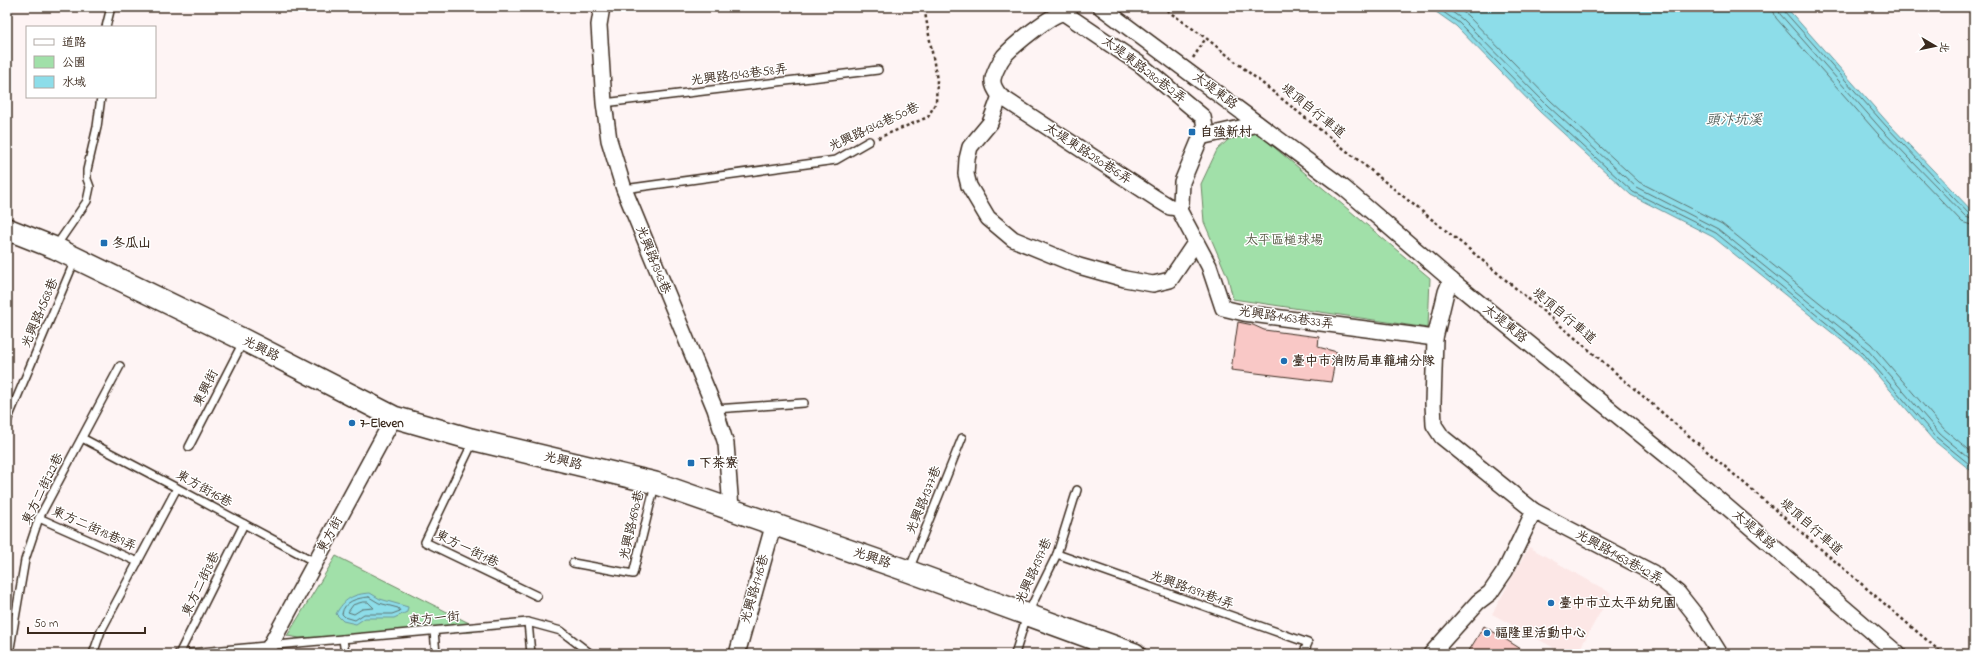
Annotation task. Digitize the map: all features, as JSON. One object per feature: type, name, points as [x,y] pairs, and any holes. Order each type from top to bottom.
[{"type":"main road","name":"光興路","points":[[7,229],[76,258],[244,340],[394,417],[471,439],[655,483],[731,508],[1026,615],[1094,647],[1135,654]]},
{"type":"street","name":"光興路1343巷","points":[[602,7],[599,25],[604,103],[609,140],[624,189],[715,409],[726,444],[731,508]]},
{"type":"street","name":"太堤東路","points":[[1101,7],[1186,70],[1251,125],[1344,188],[1451,280],[1677,464],[1898,654]]},
{"type":"street","name":"太堤東路280巷2弄","points":[[1000,96],[995,90],[993,80],[1004,56],[1049,18],[1059,13],[1064,13],[1141,65],[1203,117],[1206,127],[1200,137]]},
{"type":"street","points":[[1000,96],[990,123],[970,147],[967,159],[966,174],[968,186],[988,218],[1013,239],[1042,253],[1109,275],[1153,284],[1170,280],[1196,243]]},
{"type":"street","name":"太堤東路280巷6弄","points":[[1000,96],[1157,199],[1170,207],[1178,208]]},
{"type":"street","points":[[1178,208],[1181,204],[1182,182],[1200,137],[1251,125]]},
{"type":"street","name":"光興路1463巷33弄","points":[[1178,208],[1209,266],[1223,308],[1244,313],[1435,338]]},
{"type":"street","points":[[1432,654],[1478,602],[1490,593],[1505,571],[1534,511],[1442,437],[1434,425],[1433,403],[1435,338],[1446,292],[1451,280]]},
{"type":"street","name":"東方街","points":[[270,650],[315,562],[394,417]]},
{"type":"street","name":"光興路1463巷42弄","points":[[1534,511],[1653,573],[1678,593],[1697,617],[1720,654]]},
{"type":"street","name":"光興路1716巷","points":[[737,654],[774,524]]},
{"type":"lane","points":[[106,26],[111,7]]},
{"type":"lane","name":"光興路1343巷58弄","points":[[604,103],[878,70]]},
{"type":"lane","points":[[55,248],[87,201],[90,187],[87,179],[87,170],[97,127],[101,98]]},
{"type":"lane","name":"光興路1343巷50巷","points":[[624,189],[836,160],[869,141]]},
{"type":"lane","name":"光興路1568巷","points":[[7,421],[76,258]]},
{"type":"lane","name":"東興街","points":[[189,447],[244,340]]},
{"type":"lane","name":"東方二街22巷","points":[[9,654],[25,560],[39,518],[120,366]]},
{"type":"lane","points":[[715,409],[804,403]]},
{"type":"lane","name":"東方街16巷","points":[[82,438],[315,562]]},
{"type":"lane","name":"光興路1377巷","points":[[908,571],[962,438]]},
{"type":"lane","name":"東方一街1巷","points":[[471,439],[471,446],[425,542],[536,596]]},
{"type":"lane","name":"光興路1690巷","points":[[573,563],[633,574],[655,483]]},
{"type":"lane","points":[[93,654],[102,631],[178,488]]},
{"type":"lane","name":"光興路1397巷","points":[[1015,654],[1026,615],[1057,554],[1077,490]]},
{"type":"lane","name":"東方二街18巷9弄","points":[[39,518],[138,562]]},
{"type":"lane","name":"東方二街8巷","points":[[179,654],[244,524]]},
{"type":"lane","name":"光興路1397巷1弄","points":[[1057,554],[1308,643],[1303,654]]},
{"type":"lane","points":[[528,622],[531,654]]},
{"type":"lane","name":"東方一街","points":[[179,654],[270,650],[343,639],[528,622],[561,632],[591,654]]},
{"type":"lane","points":[[434,630],[436,654]]},
{"type":"lane","points":[[343,639],[345,654]]},
{"type":"path","name":"光興路1343巷50巷","points":[[869,141],[928,117],[936,102],[937,80],[924,7]]},
{"type":"path","name":"堤頂自行車道","points":[[1162,7],[1206,38],[1463,245],[1574,337],[1943,654]]},
{"type":"path","points":[[1967,7],[1974,13]]},
{"type":"path","points":[[1186,70],[1206,38]]},
{"type":"shaded area","name":"臺中市立太平幼兒園","points":[[1529,547],[1611,593],[1577,654],[1565,654],[1492,614]]},
{"type":"green space","name":"太平區槌球場","points":[[1239,130],[1256,132],[1430,278],[1428,328],[1233,299],[1228,278],[1204,222],[1201,184],[1217,150]]},
{"type":"green space","points":[[336,556],[475,626],[473,632],[300,638],[287,636]]},
{"type":"water","name":"頭汴坑溪","points":[[1429,7],[1786,7],[1889,124],[1974,213],[1974,473],[1933,440],[1861,356],[1713,237],[1631,195],[1540,112],[1456,26]]},
{"type":"water","points":[[370,593],[380,599],[408,607],[407,612],[394,618],[365,618],[356,624],[343,621],[336,614],[342,605],[350,598]]},
{"type":"building","name":"臺中市消防局車籠埔分隊","points":[[1238,322],[1253,325],[1264,330],[1319,337],[1318,347],[1337,352],[1331,382],[1231,370]]},
{"type":"building","name":"福隆里活動中心","points":[[1484,626],[1529,654],[1467,654]]},
{"type":"place","name":"自強新村","points":[[1192,132]]},
{"type":"place","name":"冬瓜山","points":[[104,243]]},
{"type":"place","name":"臺中市消防局車籠埔分隊","points":[[1284,361]]},
{"type":"place","name":"7-Eleven","points":[[352,423]]},
{"type":"place","name":"下茶寮","points":[[691,463]]},
{"type":"place","name":"臺中市立太平幼兒園","points":[[1551,603]]},
{"type":"place","name":"福隆里活動中心","points":[[1487,633]]}]
